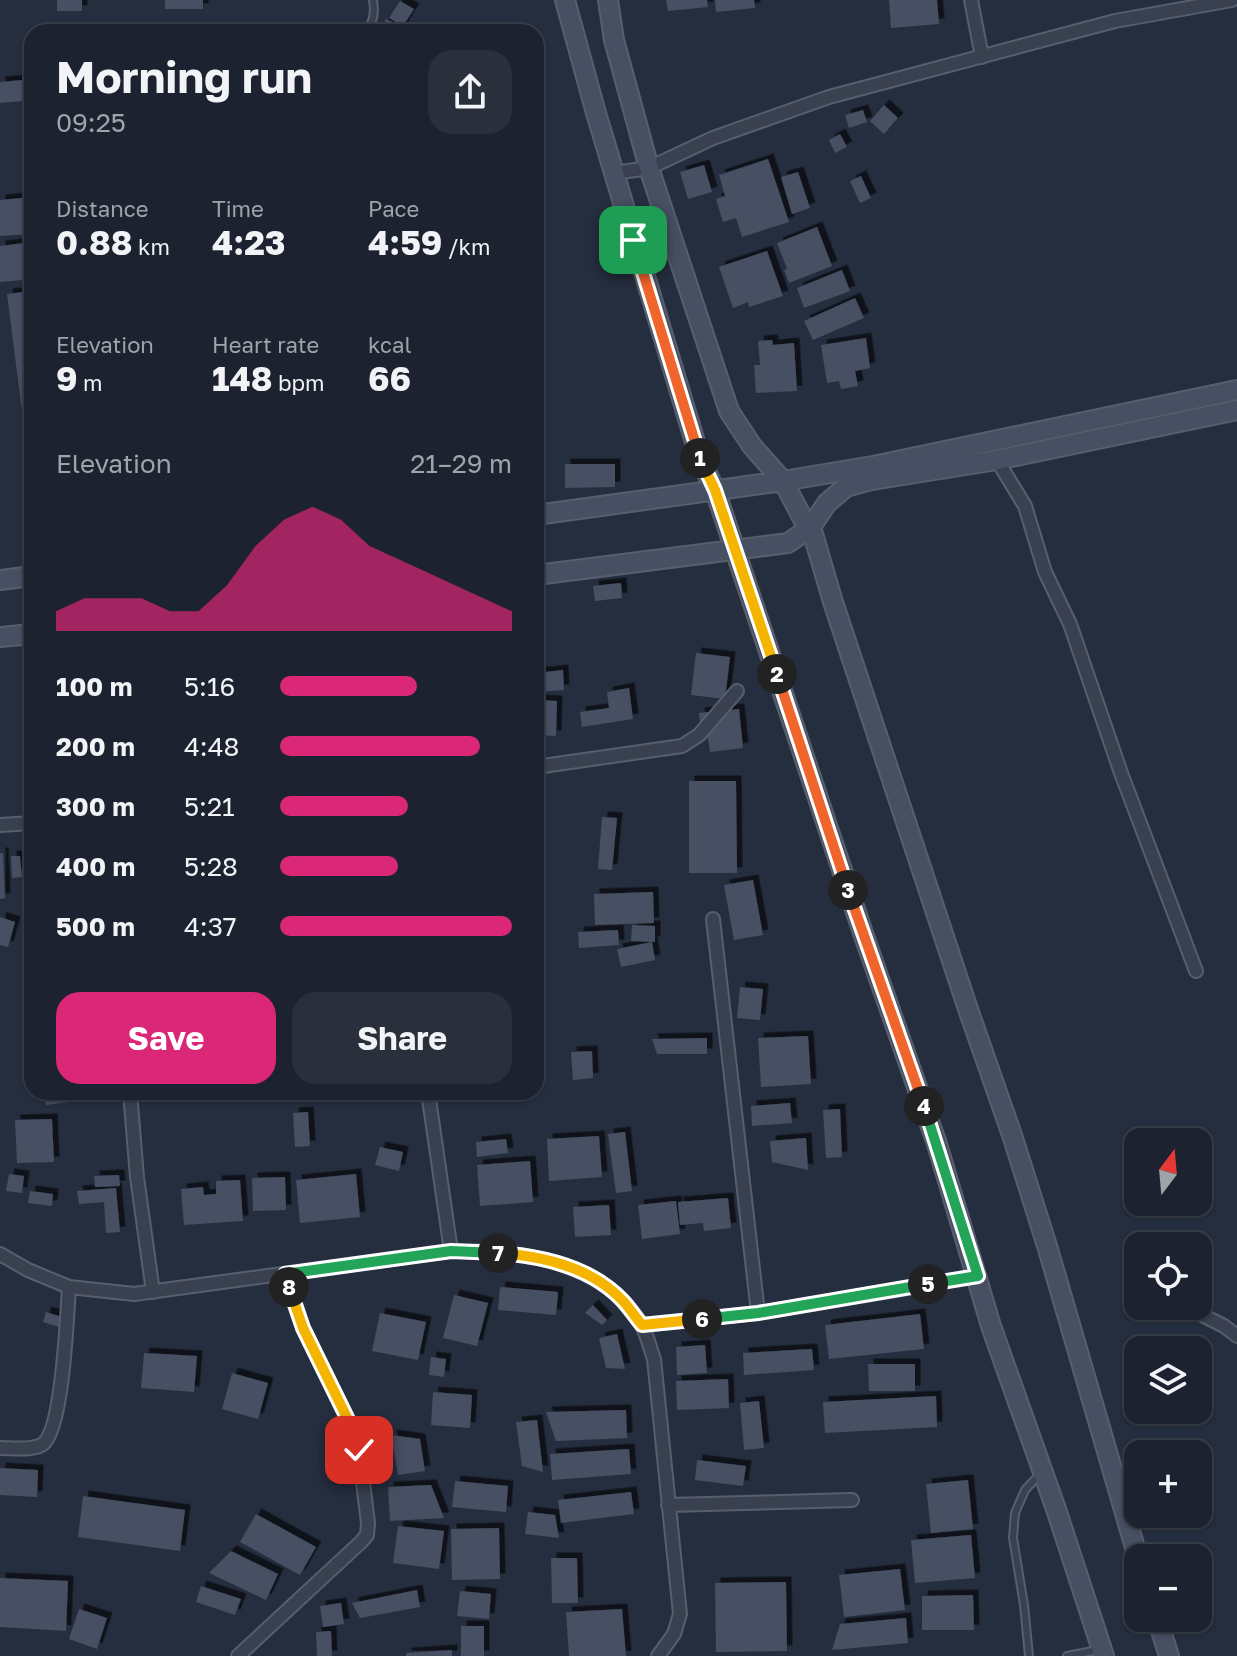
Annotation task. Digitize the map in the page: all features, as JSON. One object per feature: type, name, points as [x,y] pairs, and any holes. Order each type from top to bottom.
[{"type":"street","points":[[565,0],[695,442],[715,490],[937,1144],[991,1326],[1103,1652]]},
{"type":"street","points":[[608,0],[614,40],[649,168],[729,411],[752,446],[783,481],[803,519],[811,527],[848,648],[1040,1221],[1134,1544]]},
{"type":"street","points":[[971,0],[982,57]]},
{"type":"street","points":[[614,173],[649,168],[713,138],[829,97],[1115,21],[1232,0]]},
{"type":"street","points":[[544,514],[873,466],[1237,390]]},
{"type":"street","points":[[544,574],[788,543],[811,527],[827,503],[846,487],[997,460],[1237,410]]},
{"type":"street","points":[[997,460],[1025,506],[1045,572],[1070,624],[1121,773],[1196,971]]},
{"type":"street","points":[[0,580],[24,577]]},
{"type":"street","points":[[0,637],[24,635]]},
{"type":"street","points":[[544,766],[682,746],[699,735],[737,691]]},
{"type":"street","points":[[0,825],[24,824]]},
{"type":"street","points":[[713,919],[758,1313]]},
{"type":"street","points":[[131,1100],[137,1177],[153,1292]]},
{"type":"street","points":[[429,1100],[451,1251]]},
{"type":"street","points":[[0,1254],[69,1287],[134,1294],[451,1251],[526,1255],[568,1266],[602,1283],[621,1298],[642,1325],[654,1359],[680,1614],[674,1634],[658,1656]]},
{"type":"street","points":[[238,1656],[367,1535],[355,1434],[303,1328],[285,1274]]},
{"type":"street","points":[[642,1325],[758,1313],[978,1276]]},
{"type":"street","points":[[0,1448],[35,1447],[44,1443],[53,1428],[69,1287]]},
{"type":"street","points":[[1212,1320],[1237,1336]]},
{"type":"street","points":[[668,1505],[852,1500]]},
{"type":"street","points":[[1161,1632],[1169,1656]]},
{"type":"lane","points":[[371,24],[375,13],[373,0]]},
{"type":"lane","points":[[1029,1656],[1013,1538],[1015,1513],[1025,1490],[1042,1472]]},
{"type":"lane","points":[[1067,1656],[1103,1652]]},
{"type":"building","points":[[57,0],[82,0],[82,11],[57,11]]},
{"type":"building","points":[[165,0],[203,0],[203,9],[165,9]]},
{"type":"building","points":[[666,0],[707,0],[708,7],[668,11]]},
{"type":"building","points":[[715,0],[754,0],[755,8],[716,12]]},
{"type":"building","points":[[889,0],[937,0],[939,24],[891,28]]},
{"type":"building","points":[[400,1],[414,9],[404,24],[389,18]]},
{"type":"building","points":[[23,80],[24,101],[0,103],[0,82]]},
{"type":"building","points":[[884,105],[898,118],[884,134],[870,121]]},
{"type":"building","points":[[863,110],[867,122],[849,128],[845,115]]},
{"type":"building","points":[[840,134],[847,147],[835,153],[829,140]]},
{"type":"building","points":[[768,159],[789,222],[742,237],[736,218],[723,222],[716,199],[725,196],[719,175]]},
{"type":"building","points":[[704,165],[712,192],[688,199],[680,172]]},
{"type":"building","points":[[798,172],[810,208],[792,214],[781,177]]},
{"type":"building","points":[[861,176],[871,198],[860,203],[850,181]]},
{"type":"building","points":[[24,198],[24,234],[0,236],[0,200]]},
{"type":"building","points":[[817,227],[832,266],[789,283],[777,243]]},
{"type":"building","points":[[24,243],[24,280],[0,282],[0,246]]},
{"type":"building","points":[[767,251],[783,296],[749,307],[748,302],[733,308],[719,267]]},
{"type":"building","points":[[842,270],[850,291],[804,308],[797,288]]},
{"type":"building","points":[[24,292],[24,411],[22,411],[7,294]]},
{"type":"building","points":[[855,298],[864,318],[813,340],[804,321]]},
{"type":"building","points":[[866,338],[870,368],[855,371],[858,386],[841,389],[839,381],[827,383],[821,345]]},
{"type":"building","points":[[772,340],[773,345],[794,343],[797,391],[756,393],[754,365],[760,365],[758,341]]},
{"type":"building","points":[[565,464],[615,464],[615,487],[565,488]]},
{"type":"building","points":[[621,583],[622,598],[595,601],[593,586]]},
{"type":"building","points":[[696,653],[730,657],[725,699],[691,695]]},
{"type":"building","points":[[563,670],[564,690],[544,691],[544,672]]},
{"type":"building","points":[[629,688],[633,719],[582,727],[580,712],[609,708],[607,692]]},
{"type":"building","points":[[544,700],[557,701],[556,736],[544,735]]},
{"type":"building","points":[[739,709],[743,748],[710,752],[708,738],[702,739],[699,713]]},
{"type":"building","points":[[689,781],[736,781],[737,873],[689,873]]},
{"type":"building","points":[[602,817],[617,818],[612,870],[598,869]]},
{"type":"building","points":[[0,853],[3,853],[5,898],[0,899]]},
{"type":"building","points":[[11,856],[20,856],[22,877],[12,878]]},
{"type":"building","points":[[753,880],[763,935],[734,940],[724,885]]},
{"type":"building","points":[[653,892],[654,923],[595,925],[594,894]]},
{"type":"building","points":[[0,917],[15,922],[8,947],[0,945]]},
{"type":"building","points":[[632,925],[655,926],[655,942],[631,941]]},
{"type":"building","points":[[618,930],[619,945],[579,948],[578,932]]},
{"type":"building","points":[[652,942],[655,960],[621,967],[617,949]]},
{"type":"building","points":[[740,987],[763,989],[760,1020],[737,1018]]},
{"type":"building","points":[[808,1036],[811,1084],[761,1087],[758,1038]]},
{"type":"building","points":[[707,1038],[707,1054],[657,1054],[652,1039]]},
{"type":"building","points":[[592,1051],[593,1078],[573,1080],[571,1052]]},
{"type":"building","points":[[45,1100],[84,1100],[46,1105]]},
{"type":"building","points":[[790,1103],[792,1123],[752,1126],[751,1106]]},
{"type":"building","points":[[840,1109],[842,1157],[826,1158],[823,1110]]},
{"type":"building","points":[[308,1112],[310,1146],[295,1147],[293,1113]]},
{"type":"building","points":[[52,1119],[54,1162],[17,1163],[15,1120]]},
{"type":"building","points":[[625,1132],[632,1191],[616,1193],[608,1134]]},
{"type":"building","points":[[599,1136],[602,1177],[549,1181],[547,1139]]},
{"type":"building","points":[[806,1138],[808,1170],[772,1162],[770,1141]]},
{"type":"building","points":[[506,1139],[508,1153],[477,1157],[476,1142]]},
{"type":"building","points":[[380,1147],[403,1152],[399,1171],[375,1165]]},
{"type":"building","points":[[530,1161],[533,1202],[480,1206],[477,1165]]},
{"type":"building","points":[[9,1174],[24,1176],[22,1193],[6,1191]]},
{"type":"building","points":[[356,1174],[360,1217],[300,1223],[296,1180]]},
{"type":"building","points":[[119,1175],[120,1186],[95,1187],[94,1176]]},
{"type":"building","points":[[285,1177],[286,1210],[253,1211],[252,1178]]},
{"type":"building","points":[[240,1180],[243,1221],[184,1225],[181,1189],[203,1187],[204,1195],[216,1194],[216,1181]]},
{"type":"building","points":[[116,1188],[120,1232],[106,1233],[104,1202],[79,1204],[77,1191]]},
{"type":"building","points":[[30,1191],[53,1194],[52,1206],[28,1203]]},
{"type":"building","points":[[728,1198],[731,1228],[704,1231],[703,1223],[680,1225],[678,1202]]},
{"type":"building","points":[[676,1201],[680,1234],[642,1239],[638,1205]]},
{"type":"building","points":[[609,1205],[611,1235],[575,1237],[573,1207]]},
{"type":"building","points":[[500,1287],[558,1292],[556,1315],[498,1310]]},
{"type":"building","points":[[454,1295],[488,1303],[477,1346],[443,1338]]},
{"type":"building","points":[[593,1305],[607,1320],[602,1325],[585,1313]]},
{"type":"building","points":[[46,1312],[62,1317],[59,1327],[43,1322]]},
{"type":"building","points":[[380,1313],[426,1322],[418,1360],[372,1351]]},
{"type":"building","points":[[920,1314],[924,1349],[829,1359],[825,1325]]},
{"type":"building","points":[[617,1334],[625,1369],[606,1368],[599,1338]]},
{"type":"building","points":[[705,1345],[707,1373],[677,1375],[676,1347]]},
{"type":"building","points":[[812,1349],[814,1370],[744,1375],[743,1353]]},
{"type":"building","points":[[144,1353],[197,1356],[194,1392],[141,1388]]},
{"type":"building","points":[[431,1357],[446,1359],[444,1377],[429,1375]]},
{"type":"building","points":[[868,1364],[915,1364],[915,1391],[869,1391]]},
{"type":"building","points":[[232,1373],[268,1383],[258,1419],[222,1409]]},
{"type":"building","points":[[728,1379],[729,1408],[677,1410],[676,1381]]},
{"type":"building","points":[[433,1392],[472,1395],[470,1428],[431,1425]]},
{"type":"building","points":[[936,1396],[937,1427],[825,1433],[823,1402]]},
{"type":"building","points":[[759,1401],[764,1448],[744,1450],[740,1403]]},
{"type":"building","points":[[626,1410],[627,1438],[556,1441],[546,1412]]},
{"type":"building","points":[[537,1420],[543,1472],[522,1466],[516,1422]]},
{"type":"building","points":[[391,1435],[420,1439],[425,1471],[398,1475]]},
{"type":"building","points":[[629,1449],[631,1474],[552,1480],[550,1454]]},
{"type":"building","points":[[697,1460],[746,1466],[743,1486],[695,1480]]},
{"type":"building","points":[[0,1468],[38,1470],[37,1497],[0,1495]]},
{"type":"building","points":[[968,1480],[973,1529],[931,1533],[926,1484]]},
{"type":"building","points":[[455,1481],[508,1486],[506,1512],[452,1507]]},
{"type":"building","points":[[431,1485],[444,1518],[390,1521],[388,1487]]},
{"type":"building","points":[[631,1492],[634,1514],[561,1523],[558,1500]]},
{"type":"building","points":[[83,1496],[185,1510],[180,1551],[78,1537]]},
{"type":"building","points":[[528,1512],[555,1515],[559,1538],[525,1534]]},
{"type":"building","points":[[256,1514],[316,1547],[300,1575],[240,1542]]},
{"type":"building","points":[[398,1526],[444,1531],[439,1569],[393,1563]]},
{"type":"building","points":[[499,1528],[500,1579],[452,1580],[451,1529]]},
{"type":"building","points":[[971,1535],[975,1578],[915,1583],[911,1540]]},
{"type":"building","points":[[231,1551],[278,1574],[266,1600],[209,1573]]},
{"type":"building","points":[[551,1558],[577,1558],[578,1603],[552,1603]]},
{"type":"building","points":[[900,1569],[905,1610],[844,1617],[839,1575]]},
{"type":"building","points":[[0,1578],[68,1581],[66,1631],[0,1627]]},
{"type":"building","points":[[786,1582],[787,1651],[716,1652],[715,1583]]},
{"type":"building","points":[[201,1586],[241,1599],[235,1615],[196,1602]]},
{"type":"building","points":[[417,1590],[420,1607],[360,1618],[352,1603]]},
{"type":"building","points":[[460,1591],[491,1594],[489,1619],[457,1616]]},
{"type":"building","points":[[973,1595],[974,1630],[922,1630],[922,1596]]},
{"type":"building","points":[[341,1603],[344,1624],[323,1627],[320,1606]]},
{"type":"building","points":[[79,1609],[107,1618],[97,1649],[69,1639]]},
{"type":"building","points":[[622,1609],[626,1656],[569,1656],[566,1612]]},
{"type":"building","points":[[906,1618],[908,1643],[832,1650],[840,1624]]},
{"type":"building","points":[[461,1626],[484,1626],[484,1656],[461,1656]]},
{"type":"building","points":[[331,1631],[332,1656],[317,1656],[316,1632]]},
{"type":"building","points":[[452,1650],[452,1656],[406,1656],[406,1653]]},
{"type":"route","points":[[359,1450],[355,1434],[303,1328],[285,1274],[451,1251],[526,1255],[568,1266],[602,1283],[621,1298],[642,1325],[758,1313],[978,1276],[937,1144],[760,622],[715,490],[703,465],[633,240]]}]
